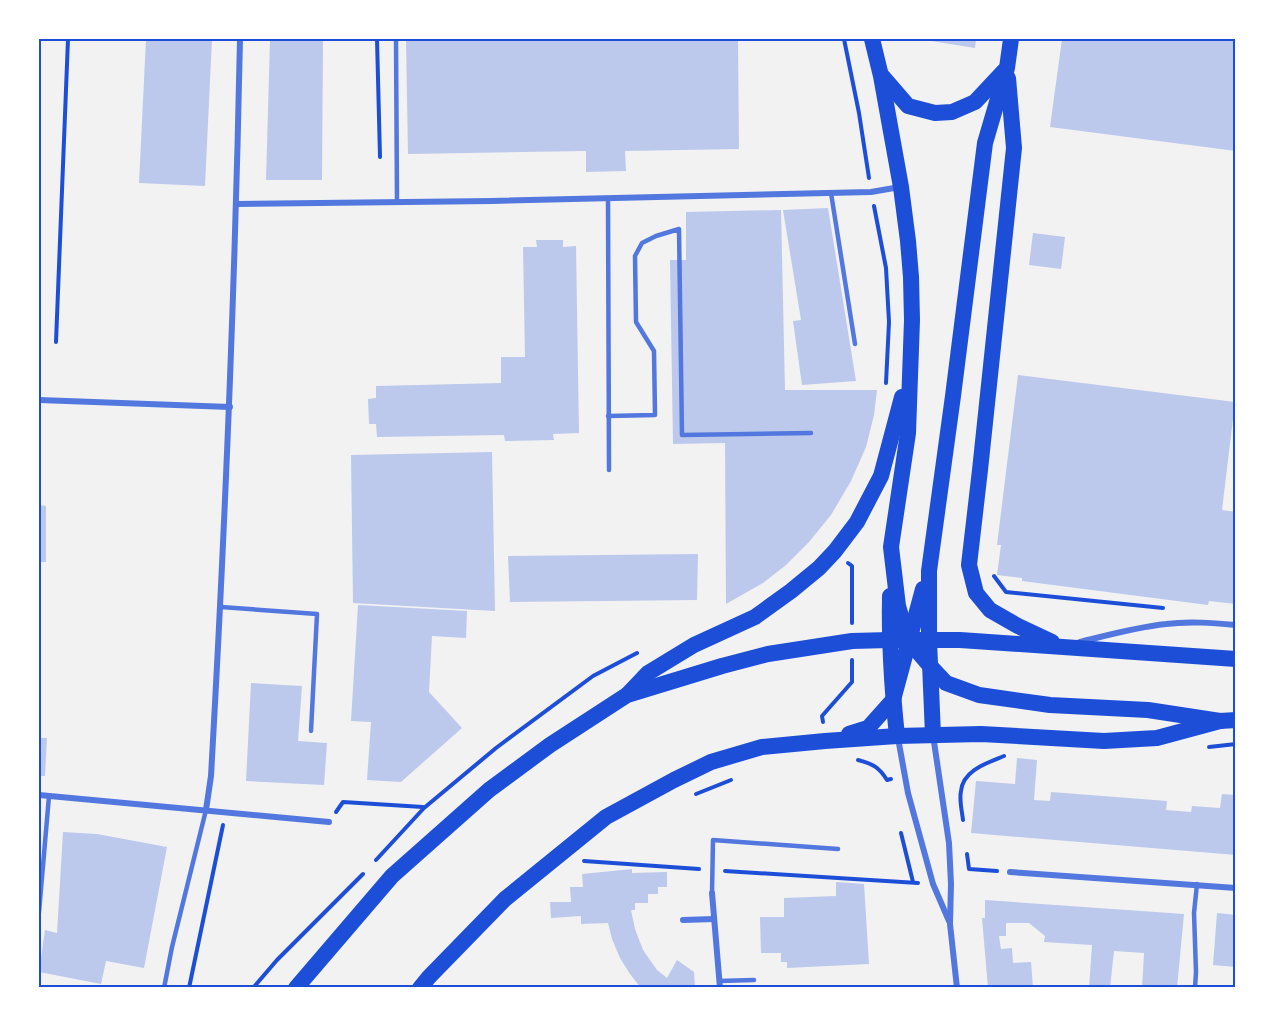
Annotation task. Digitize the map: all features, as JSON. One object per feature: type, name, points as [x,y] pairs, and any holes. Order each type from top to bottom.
[{"type":"highway","points":[[872,39],[901,187],[908,241],[912,320],[908,433],[891,548],[889,640],[897,736]]},
{"type":"highway","points":[[825,741],[868,728],[893,700],[928,571],[985,143],[1007,68],[1011,39]]},
{"type":"highway","points":[[881,76],[908,106],[935,113],[952,112],[975,102],[1007,68]]},
{"type":"highway","points":[[1007,68],[1014,148],[969,565],[976,593],[990,610],[1062,646]]},
{"type":"highway","points":[[296,988],[392,876],[489,790],[550,745],[627,695],[648,673],[694,645],[755,617],[819,568],[856,522],[881,476],[909,367]]},
{"type":"highway","points":[[891,548],[898,606],[908,640],[946,683],[979,695],[1050,705],[1148,710],[1228,720]]},
{"type":"highway","points":[[928,571],[933,735]]},
{"type":"highway","points":[[627,695],[768,654],[852,642],[960,640],[1236,659]]},
{"type":"highway","points":[[420,988],[505,899],[606,817],[711,762],[762,747],[897,736],[981,734],[1104,741],[1157,738],[1228,720]]},
{"type":"street","points":[[206,810],[211,776],[230,407],[240,39]]},
{"type":"street","points":[[237,204],[871,192],[901,187]]},
{"type":"street","points":[[39,400],[230,407]]},
{"type":"street","points":[[1062,646],[1118,632],[1166,624],[1236,625]]},
{"type":"street","points":[[933,735],[949,843],[950,924],[957,988]]},
{"type":"street","points":[[897,736],[933,884],[950,924]]},
{"type":"street","points":[[39,795],[329,822]]},
{"type":"street","points":[[1010,872],[1236,888]]},
{"type":"street","points":[[712,893],[720,985]]},
{"type":"street","points":[[683,920],[714,919]]},
{"type":"lane","points":[[396,39],[397,202]]},
{"type":"lane","points":[[831,193],[855,344]]},
{"type":"lane","points":[[608,198],[609,470]]},
{"type":"lane","points":[[608,416],[655,415],[654,351],[636,322],[635,256],[642,243],[679,229],[682,435],[811,433]]},
{"type":"lane","points":[[221,607],[318,614],[311,731]]},
{"type":"lane","points":[[39,912],[50,796]]},
{"type":"lane","points":[[164,988],[206,810]]},
{"type":"lane","points":[[712,893],[713,840],[838,849]]},
{"type":"lane","points":[[1195,988],[1194,913],[1197,884]]},
{"type":"lane","points":[[720,985],[754,980]]},
{"type":"path","points":[[56,342],[68,39]]},
{"type":"path","points":[[377,39],[380,162]]},
{"type":"path","points":[[844,39],[886,268],[889,322],[886,385]]},
{"type":"path","points":[[825,741],[822,716],[852,682],[852,566]]},
{"type":"path","points":[[991,573],[1006,592],[1172,608]]},
{"type":"path","points":[[853,759],[870,764],[882,771],[887,780],[905,776]]},
{"type":"path","points":[[964,825],[960,792],[964,779],[981,765]]},
{"type":"path","points":[[693,796],[732,779]]},
{"type":"path","points":[[942,793],[960,792]]},
{"type":"path","points":[[329,822],[343,802],[423,807]]},
{"type":"path","points":[[189,988],[225,813]]},
{"type":"path","points":[[966,847],[969,869],[1010,872]]},
{"type":"path","points":[[590,855],[584,861],[933,884]]},
{"type":"building","points":[[146,39],[212,39],[205,186],[139,183]]},
{"type":"building","points":[[270,39],[323,39],[322,180],[266,180]]},
{"type":"building","points":[[738,39],[739,149],[625,151],[626,171],[586,172],[586,151],[408,154],[406,41]]},
{"type":"building","points":[[925,39],[976,39],[975,48]]},
{"type":"building","points":[[1062,39],[1236,39],[1236,151],[1050,127]]},
{"type":"building","points":[[828,208],[856,381],[802,385],[793,321],[801,320],[783,210]]},
{"type":"building","points":[[781,210],[785,390],[877,390],[874,415],[866,447],[851,481],[831,515],[786,565],[763,583],[726,604],[725,443],[673,444],[670,260],[686,260],[686,212]]},
{"type":"building","points":[[1033,233],[1065,237],[1061,269],[1029,265]]},
{"type":"building","points":[[536,240],[563,240],[563,247],[576,246],[579,433],[553,434],[554,440],[505,441],[504,435],[377,437],[376,424],[369,424],[368,399],[376,398],[376,386],[501,383],[501,357],[525,357],[523,247],[537,247]]},
{"type":"building","points":[[1018,375],[1235,402],[1222,510],[1236,512],[1236,604],[1209,601],[1208,605],[1022,581],[1022,578],[997,575],[1001,545],[997,545]]},
{"type":"building","points":[[492,452],[495,611],[353,603],[351,455]]},
{"type":"building","points":[[39,505],[46,506],[46,562],[39,562]]},
{"type":"building","points":[[698,554],[697,600],[510,602],[508,556]]},
{"type":"building","points":[[358,605],[467,611],[466,638],[432,636],[429,692],[462,728],[401,782],[367,780],[371,722],[351,721]]},
{"type":"building","points":[[251,683],[302,686],[298,741],[327,743],[324,785],[246,781]]},
{"type":"building","points":[[39,738],[47,738],[45,776],[39,776]]},
{"type":"building","points":[[1017,758],[1037,760],[1034,800],[1050,801],[1051,792],[1167,801],[1166,810],[1191,812],[1192,806],[1220,808],[1222,794],[1235,795],[1236,855],[971,833],[976,781],[1015,784]]},
{"type":"building","points":[[63,832],[97,834],[167,847],[144,968],[106,961],[101,984],[39,972],[45,930],[57,933]]},
{"type":"building","points":[[632,869],[632,873],[667,872],[667,887],[658,887],[658,894],[648,894],[648,903],[635,903],[635,910],[631,910],[635,929],[643,950],[657,970],[667,978],[677,960],[694,972],[695,988],[641,988],[620,958],[608,923],[581,924],[581,916],[551,918],[550,902],[571,902],[570,887],[583,887],[582,874]]},
{"type":"building","points":[[836,882],[864,884],[869,964],[787,968],[787,962],[781,962],[781,953],[761,953],[760,917],[784,917],[784,898],[836,896]]},
{"type":"building","points":[[985,900],[1184,914],[1177,988],[1142,988],[1144,953],[1114,951],[1110,988],[1089,988],[1092,945],[1044,942],[1045,936],[1029,923],[1006,923],[1006,936],[999,936],[1001,949],[1012,948],[1013,963],[1031,962],[1033,988],[988,988],[982,918],[985,918]]},
{"type":"building","points":[[1217,913],[1236,915],[1236,967],[1213,965]]}]
